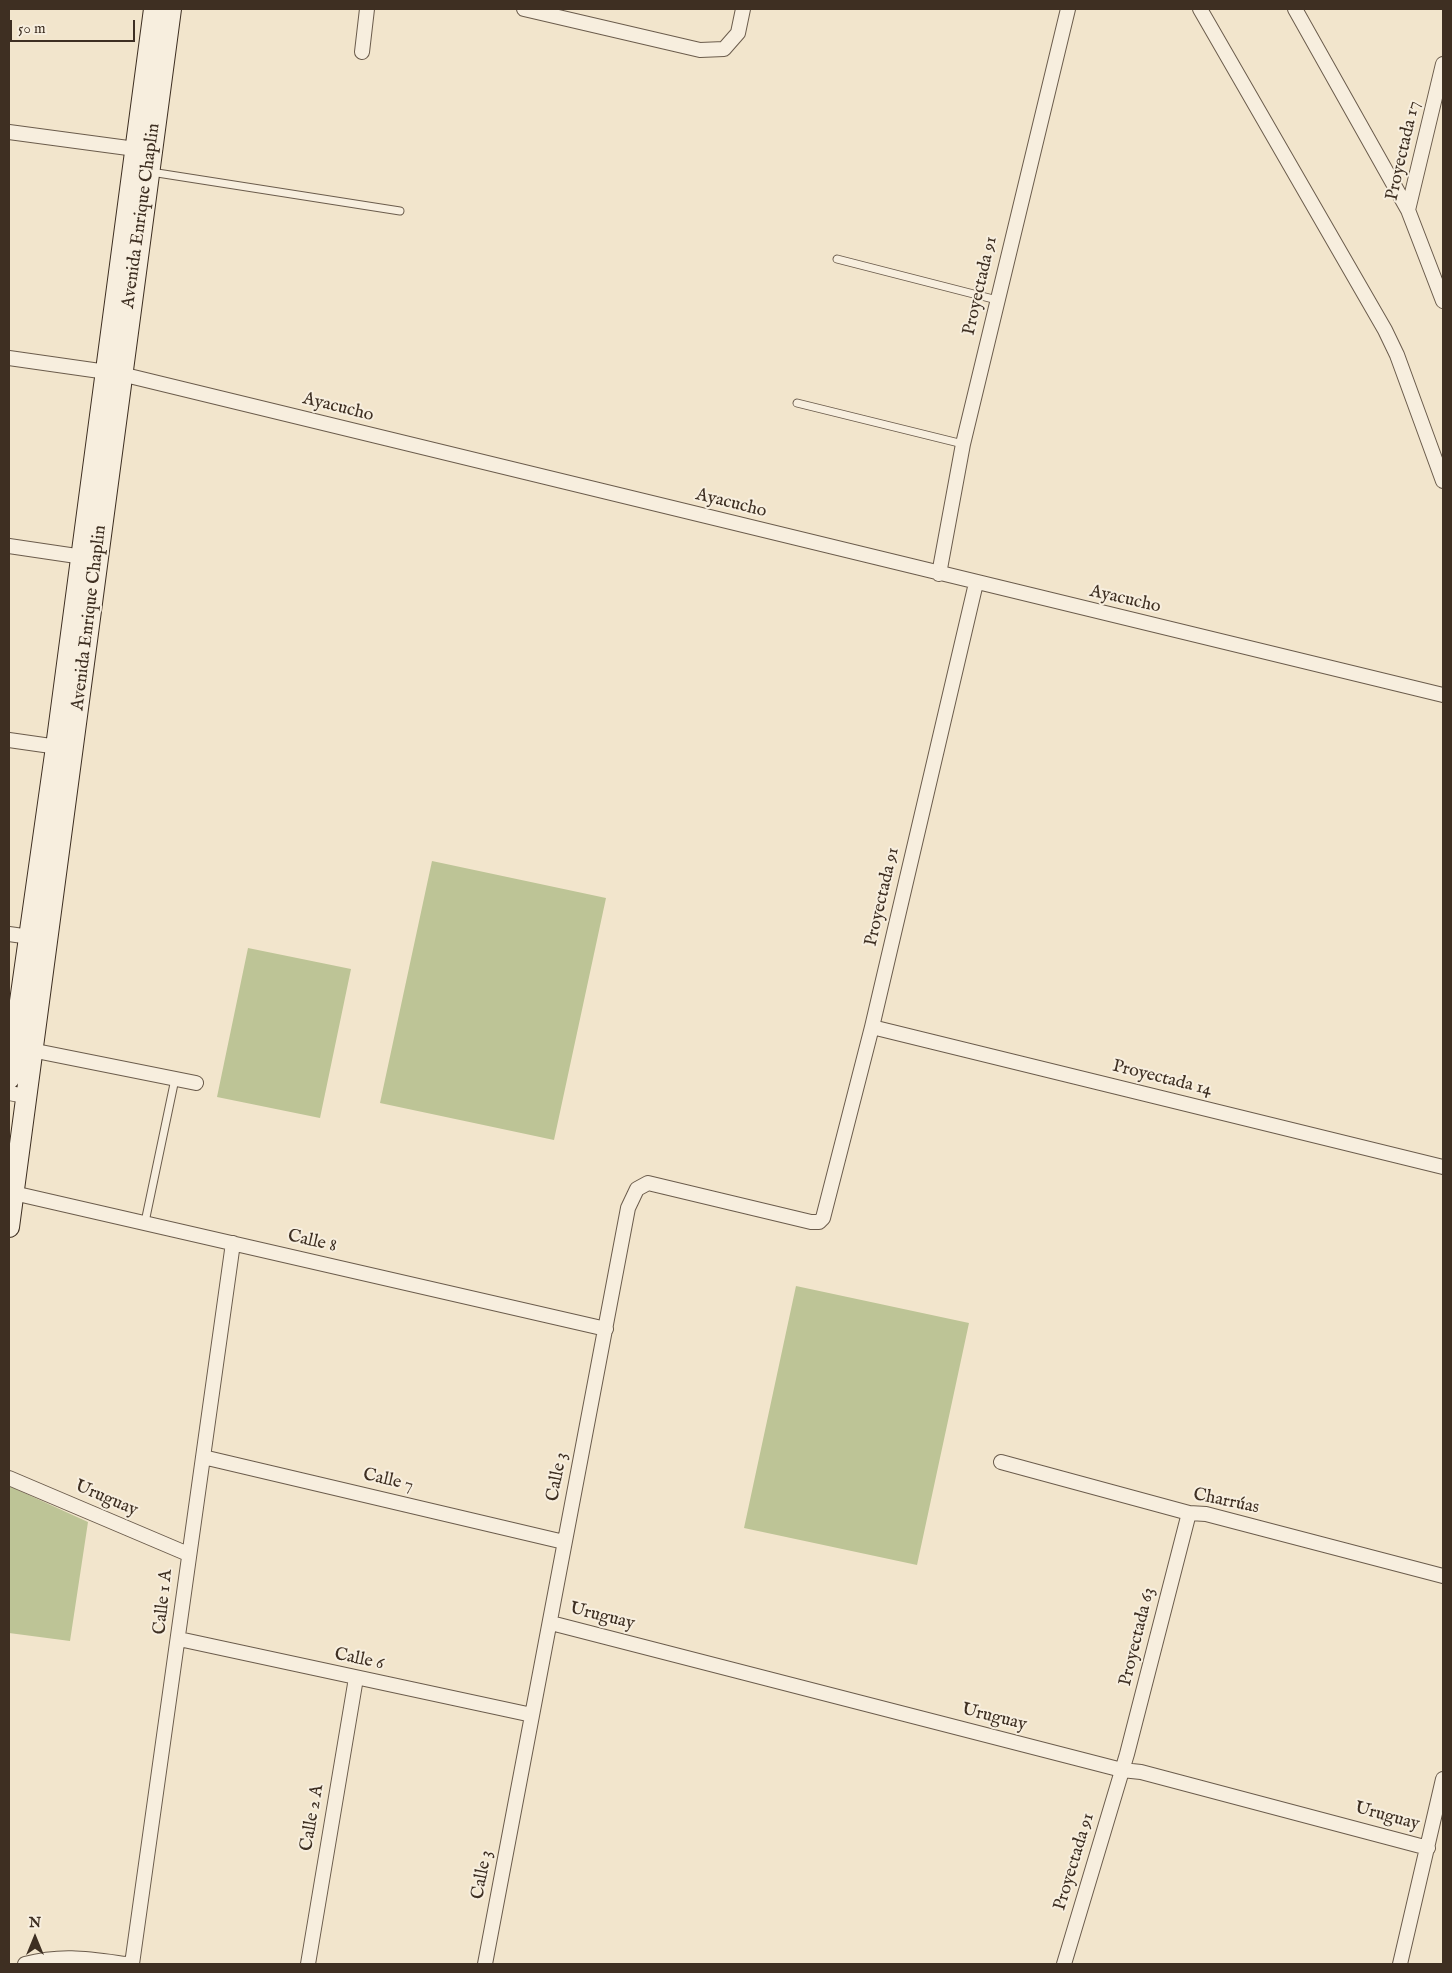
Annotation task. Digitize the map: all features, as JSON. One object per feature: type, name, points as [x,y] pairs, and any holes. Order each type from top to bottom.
[{"type":"street","name":"Avenida Enrique Chaplin","points":[[112,372],[148,171],[143,150],[154,9]]},
{"type":"street","name":"Avenida Enrique Chaplin","points":[[9,1079],[38,938],[143,150],[171,9]]},
{"type":"street","points":[[362,52],[367,9]]},
{"type":"street","points":[[524,9],[700,50],[724,48],[738,33],[743,9]]},
{"type":"street","name":"Proyectada 91","points":[[939,574],[964,444],[1068,9]]},
{"type":"street","points":[[1200,9],[1385,330],[1397,355],[1443,481]]},
{"type":"street","points":[[1295,9],[1408,210]]},
{"type":"street","name":"Proyectada 17","points":[[1443,64],[1408,210],[1443,301]]},
{"type":"street","points":[[9,132],[143,150]]},
{"type":"street","name":"Ayacucho","points":[[9,358],[112,372],[1443,695]]},
{"type":"street","points":[[9,546],[89,558]]},
{"type":"street","name":"Proyectada 91","points":[[824,1218],[872,1027],[976,583]]},
{"type":"street","points":[[9,740],[64,748]]},
{"type":"street","points":[[9,934],[38,938]]},
{"type":"street","name":"Avenida Enrique Chaplin","points":[[9,1227],[17,1095],[31,1050],[38,938]]},
{"type":"street","name":"Proyectada 14","points":[[872,1027],[1443,1167]]},
{"type":"street","points":[[31,1050],[196,1083]]},
{"type":"street","name":"Calle 3","points":[[485,1964],[628,1208],[637,1189],[648,1184],[811,1222],[819,1222],[824,1218]]},
{"type":"street","name":"Calle 8","points":[[11,1193],[145,1222],[606,1329]]},
{"type":"street","name":"Calle 1 A","points":[[132,1964],[233,1243]]},
{"type":"street","name":"Calle 7","points":[[203,1457],[564,1542]]},
{"type":"street","name":"Charrúas","points":[[1002,1462],[1189,1513],[1206,1514],[1443,1576]]},
{"type":"street","name":"Uruguay","points":[[9,1478],[188,1554]]},
{"type":"street","name":"Proyectada 63","points":[[1122,1770],[1189,1513]]},
{"type":"street","name":"Uruguay","points":[[551,1623],[1122,1770],[1142,1772],[1428,1848]]},
{"type":"street","name":"Calle 6","points":[[179,1639],[532,1715]]},
{"type":"street","name":"Calle 2 A","points":[[308,1964],[356,1678]]},
{"type":"street","name":"Proyectada 91","points":[[1064,1964],[1122,1770]]},
{"type":"street","points":[[1400,1964],[1443,1779]]},
{"type":"street","points":[[25,1964],[46,1958],[73,1956],[126,1964]]},
{"type":"lane","points":[[148,171],[400,211]]},
{"type":"lane","points":[[837,259],[997,300]]},
{"type":"lane","points":[[797,404],[964,444]]},
{"type":"lane","points":[[145,1222],[175,1079]]},
{"type":"green space","points":[[432,861],[606,898],[554,1140],[380,1103]]},
{"type":"green space","points":[[248,948],[351,969],[320,1118],[217,1097]]},
{"type":"green space","points":[[796,1286],[969,1323],[917,1565],[744,1528]]},
{"type":"green space","points":[[9,1486],[88,1522],[70,1641],[9,1633]]}]
